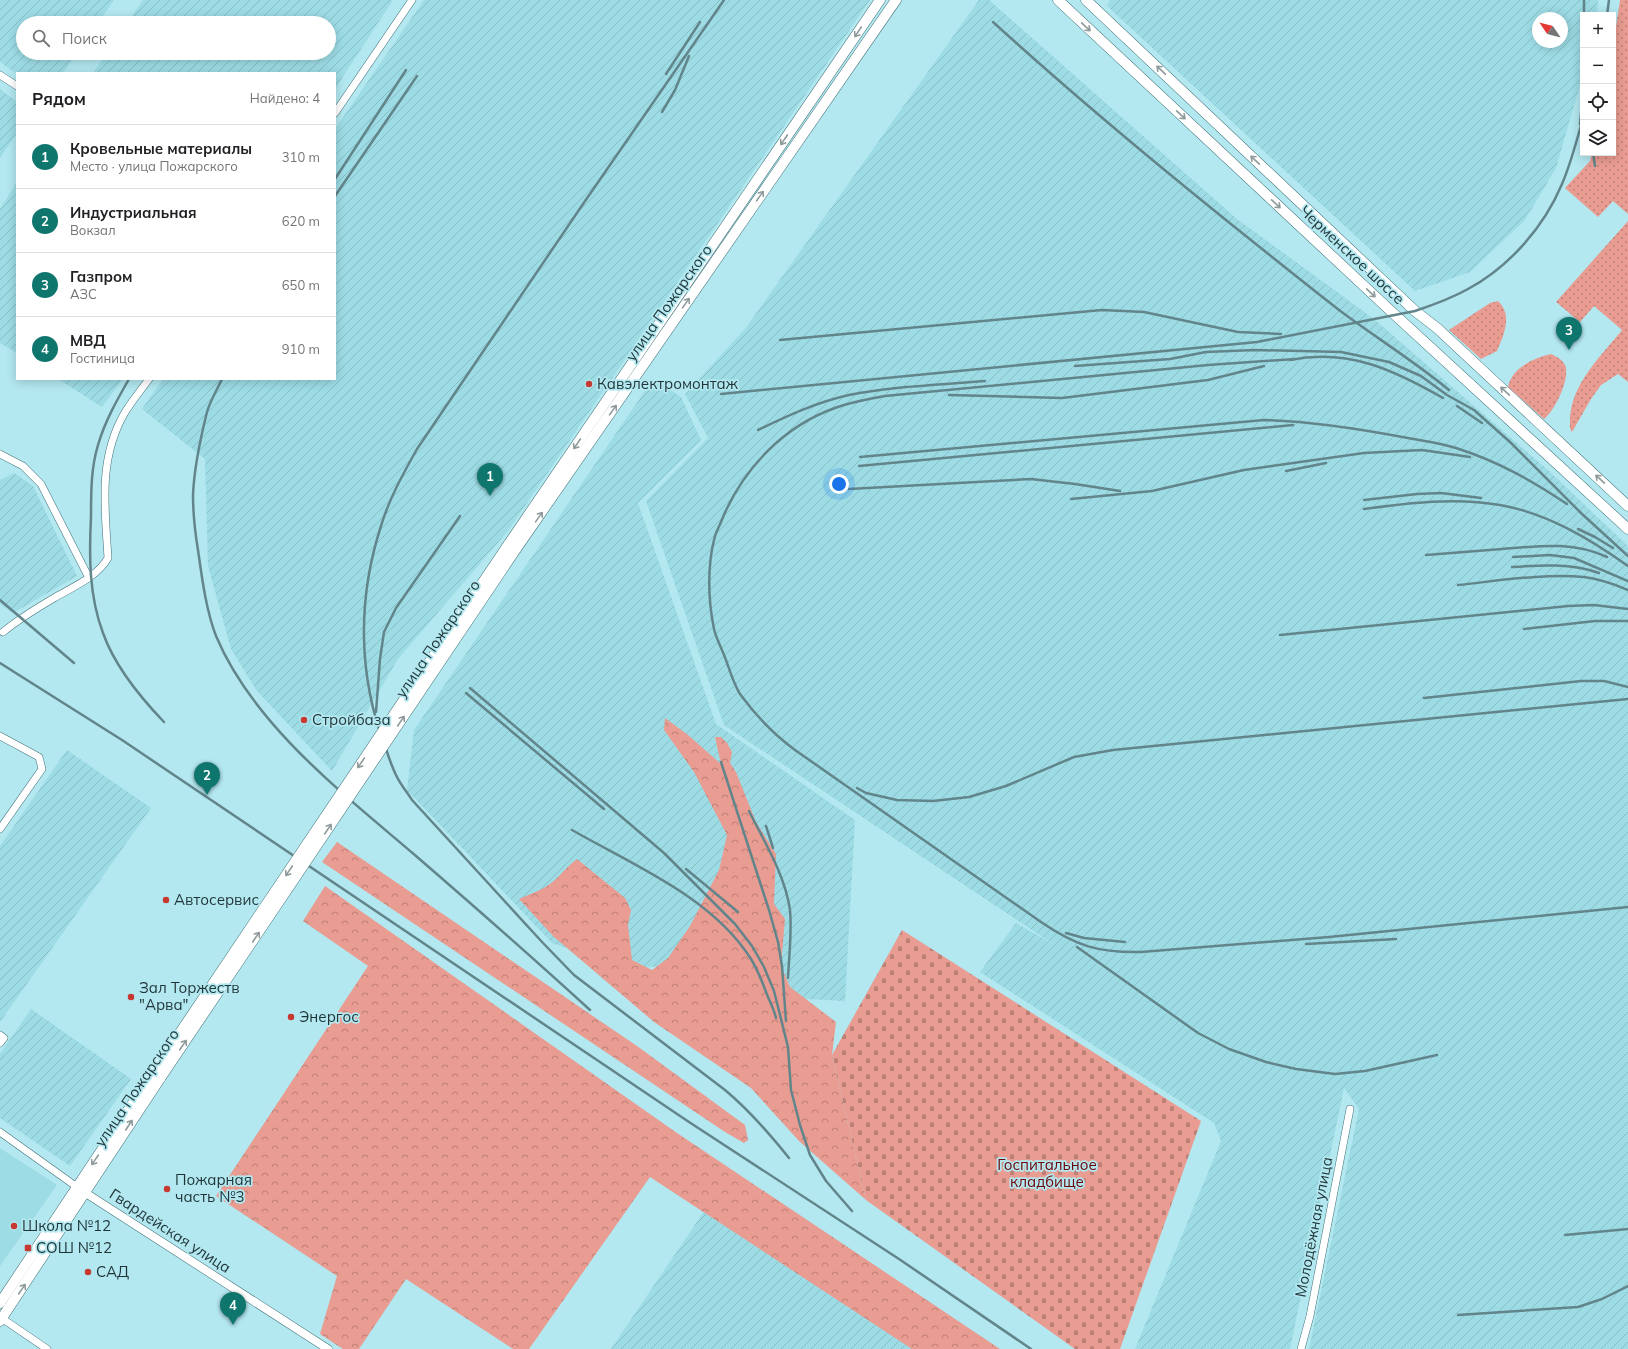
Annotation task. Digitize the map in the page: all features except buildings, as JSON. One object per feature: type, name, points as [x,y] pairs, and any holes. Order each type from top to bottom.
[{"type":"main road","name":"улица Пожарского","points":[[1,1319],[81,1190],[158,1073],[880,0]]},
{"type":"main road","name":"улица Пожарского","points":[[512,547],[896,0]]},
{"type":"main road","name":"Черменское шоссе","points":[[1058,0],[1400,320],[1628,529]]},
{"type":"main road","name":"Черменское шоссе","points":[[1086,0],[1415,311],[1438,328],[1628,506]]},
{"type":"main road","name":"улица Пожарского","points":[[0,1303],[81,1190]]},
{"type":"street","points":[[336,112],[412,0]]},
{"type":"street","points":[[0,75],[16,85]]},
{"type":"street","points":[[3,632],[32,611],[89,578],[104,565],[108,558],[104,486],[114,436],[124,414],[148,380]]},
{"type":"street","points":[[0,454],[23,466],[40,484],[89,578]]},
{"type":"street","points":[[0,736],[39,757],[42,769],[0,829]]},
{"type":"street","points":[[0,1035],[4,1038],[0,1043]]},
{"type":"street","name":"Молодёжная улица","points":[[1301,1349],[1310,1316],[1350,1109]]},
{"type":"street","name":"Гвардейская улица","points":[[0,1132],[81,1190],[328,1349]]},
{"type":"street","points":[[1,1319],[47,1349]]},
{"type":"shaded area","points":[[0,0],[114,0],[103,16],[16,16],[16,60],[72,60],[64,72],[16,72],[16,73],[0,62]]},
{"type":"shaded area","points":[[143,0],[393,0],[336,87],[336,72],[94,72],[102,60],[336,60],[336,16],[132,16]]},
{"type":"shaded area","points":[[424,0],[870,0],[508,531],[398,659],[332,771],[257,691],[231,649],[208,566],[205,459],[142,409],[162,380],[336,380],[336,128]]},
{"type":"shaded area","points":[[979,0],[989,0],[1237,219],[1374,319],[1549,471],[1628,546],[1628,1349],[1309,1349],[1359,1109],[1344,1088],[1290,1349],[1135,1349],[1221,1141],[1214,1123],[980,972],[1016,923],[1053,944],[724,725],[646,501],[708,438],[685,394],[745,329]]},
{"type":"shaded area","points":[[1110,0],[1598,0],[1597,12],[1580,12],[1580,85],[1556,168],[1525,220],[1470,272],[1415,291],[1107,6]]},
{"type":"shaded area","points":[[0,89],[16,101],[16,134],[0,158]]},
{"type":"shaded area","points":[[16,184],[16,352],[0,343],[0,209]]},
{"type":"shaded area","points":[[653,379],[681,397],[701,440],[638,503],[716,724],[855,820],[845,1001],[787,998],[659,966],[631,970],[552,943],[407,790],[414,730]]},
{"type":"shaded area","points":[[60,380],[122,380],[102,407]]},
{"type":"shaded area","points":[[14,473],[33,486],[77,576],[13,613],[0,604],[0,480]]},
{"type":"shaded area","points":[[67,750],[151,808],[0,1022],[0,846]]},
{"type":"shaded area","points":[[31,1009],[131,1079],[70,1166],[0,1118],[0,1054]]},
{"type":"shaded area","name":"Школа №12","points":[[0,1148],[57,1185],[0,1266]]},
{"type":"shaded area","points":[[715,1195],[954,1349],[611,1349]]},
{"type":"green space","points":[[1620,0],[1628,0],[1628,214],[1613,201],[1598,217],[1565,188],[1590,161],[1591,156],[1616,156],[1616,27]]},
{"type":"green space","points":[[1628,221],[1628,382],[1618,374],[1601,385],[1572,432],[1570,429],[1571,408],[1575,395],[1588,372],[1622,330],[1594,306],[1580,322],[1556,302]]},
{"type":"green space","points":[[1498,301],[1505,312],[1506,325],[1504,332],[1497,351],[1481,359],[1449,330],[1490,303]]},
{"type":"green space","points":[[1551,354],[1559,358],[1564,363],[1566,378],[1557,402],[1544,419],[1508,387],[1514,374],[1524,365],[1537,358]]},
{"type":"green space","points":[[665,718],[688,735],[721,764],[715,737],[721,737],[727,743],[732,752],[730,763],[736,772],[756,822],[776,854],[774,904],[785,919],[781,966],[790,987],[836,1022],[832,1055],[866,1200],[799,1141],[751,1088],[654,1022],[554,937],[519,899],[550,884],[577,859],[625,898],[631,910],[628,925],[632,960],[652,970],[668,958],[690,926],[719,870],[727,835],[694,772],[664,730]]},
{"type":"green space","points":[[337,842],[637,1046],[745,1125],[748,1140],[744,1143],[725,1132],[322,862]]},
{"type":"green space","points":[[325,886],[677,1133],[1000,1349],[912,1349],[650,1177],[529,1349],[513,1349],[406,1279],[359,1349],[343,1349],[320,1334],[337,1276],[216,1196],[368,966],[303,921]]},
{"type":"green space","name":"Госпитальное кладбище","points":[[902,930],[1201,1121],[1120,1349],[1075,1349],[866,1200],[832,1055]]},
{"type":"railway","points":[[724,0],[583,204],[417,449],[392,496],[373,554],[368,582],[364,638],[370,694],[377,722],[389,759],[399,782],[412,800],[574,975],[725,1090],[758,1122],[789,1158]]},
{"type":"railway","points":[[1584,0],[1584,12]]},
{"type":"railway","points":[[1607,12],[1609,0]]},
{"type":"railway","points":[[666,74],[700,22]]},
{"type":"railway","points":[[993,22],[1077,97],[1207,205],[1339,310],[1449,390]]},
{"type":"railway","points":[[662,112],[675,90],[689,56]]},
{"type":"railway","points":[[336,177],[406,70]]},
{"type":"railway","points":[[336,195],[417,76]]},
{"type":"railway","points":[[721,394],[1257,342],[1415,311],[1456,295],[1483,280],[1524,244],[1545,215],[1562,184],[1571,160],[1582,120]]},
{"type":"railway","points":[[1593,156],[1595,166]]},
{"type":"railway","points":[[780,340],[1102,310],[1144,312],[1238,332],[1281,334]]},
{"type":"railway","points":[[1075,366],[1170,359],[1206,352],[1255,350],[1341,352],[1389,362],[1421,376],[1447,395],[1474,410],[1510,442],[1582,514],[1628,556]]},
{"type":"railway","points":[[1290,360],[1311,357],[1351,359],[1370,364],[1407,379],[1443,398]]},
{"type":"railway","points":[[1295,359],[1208,365],[885,396],[835,408],[816,416],[799,426],[783,437],[768,451],[742,482],[723,517],[712,547],[709,582],[710,606],[714,629],[733,680],[740,694],[765,724],[779,738],[795,750],[1041,922],[1065,937],[1100,949],[1141,952],[1329,937],[1628,907]]},
{"type":"railway","points":[[949,395],[1062,398],[1208,380],[1264,366]]},
{"type":"railway","points":[[128,380],[104,428],[94,462],[91,498],[91,576],[98,619],[108,646],[121,670],[129,681],[164,722]]},
{"type":"railway","points":[[222,380],[207,412],[196,464],[193,502],[196,536],[207,605],[216,636],[233,669],[253,700],[277,729],[304,757],[360,809],[482,913],[590,1010]]},
{"type":"railway","points":[[758,430],[814,405],[849,395],[899,388],[985,381]]},
{"type":"railway","points":[[1457,406],[1482,423]]},
{"type":"railway","points":[[860,457],[1264,420],[1282,421],[1354,429],[1450,446],[1500,465],[1567,504]]},
{"type":"railway","points":[[859,466],[1293,425]]},
{"type":"railway","points":[[1071,499],[1152,491],[1244,470],[1364,453],[1422,450],[1470,457]]},
{"type":"railway","points":[[1286,471],[1326,463]]},
{"type":"railway","points":[[849,489],[1031,479],[1120,491]]},
{"type":"railway","points":[[1364,500],[1441,493],[1481,498]]},
{"type":"railway","points":[[1364,509],[1449,501],[1466,501],[1500,505],[1534,514],[1567,528],[1599,546],[1628,566]]},
{"type":"railway","points":[[376,712],[380,659],[384,632],[396,608],[460,516]]},
{"type":"railway","points":[[1578,529],[1613,548]]},
{"type":"railway","points":[[1426,555],[1556,546],[1581,549],[1607,557]]},
{"type":"railway","points":[[1513,557],[1550,555],[1574,558],[1628,581]]},
{"type":"railway","points":[[1512,567],[1545,565],[1567,566],[1599,573]]},
{"type":"railway","points":[[1458,585],[1521,578],[1569,576],[1595,579],[1628,590]]},
{"type":"railway","points":[[0,600],[74,663]]},
{"type":"railway","points":[[1280,635],[1568,606],[1594,605],[1628,609]]},
{"type":"railway","points":[[1524,629],[1595,621],[1628,621]]},
{"type":"railway","points":[[0,663],[122,740],[689,1122],[899,1259],[1031,1349]]},
{"type":"railway","points":[[1424,698],[1581,681],[1604,681],[1628,687]]},
{"type":"railway","points":[[470,688],[664,853],[735,924],[752,946],[764,967],[774,991],[788,1047],[791,1090],[810,1155],[826,1181],[852,1211]]},
{"type":"railway","points":[[466,693],[604,809]]},
{"type":"railway","points":[[857,788],[866,793],[897,800],[933,801],[969,797],[1006,786],[1074,757],[1113,750],[1628,699]]},
{"type":"railway","points":[[721,762],[778,942],[782,966],[786,1021]]},
{"type":"railway","points":[[749,811],[774,859],[784,884],[790,910],[791,927],[788,978]]},
{"type":"railway","points":[[766,826],[773,848]]},
{"type":"railway","points":[[572,830],[670,884],[715,918],[735,937],[751,959],[761,979],[776,1018]]},
{"type":"railway","points":[[686,869],[738,912]]},
{"type":"railway","points":[[1066,933],[1084,938],[1125,942]]},
{"type":"railway","points":[[1306,944],[1396,939]]},
{"type":"railway","points":[[1077,947],[1198,1033],[1229,1049],[1266,1062],[1296,1069],[1335,1074],[1365,1071],[1437,1055]]},
{"type":"railway","points":[[1565,1235],[1628,1229]]},
{"type":"railway","points":[[1458,1315],[1578,1307],[1602,1299],[1628,1286]]},
{"type":"place","name":"Газпром","points":[[1569,350]]},
{"type":"place","name":"Кавэлектромонтаж","points":[[589,384]]},
{"type":"place","name":"Кровельные материалы","points":[[490,496]]},
{"type":"place","name":"Стройбаза","points":[[304,720]]},
{"type":"place","name":"Индустриальная","points":[[207,795]]},
{"type":"place","name":"Автосервис","points":[[166,900]]},
{"type":"place","name":"Зал Торжеств \"Арва\"","points":[[131,997]]},
{"type":"place","name":"Энергос","points":[[291,1017]]},
{"type":"place","name":"Пожарная часть №3","points":[[167,1189]]},
{"type":"place","name":"Школа №12","points":[[14,1226]]},
{"type":"place","name":"СОШ №12","points":[[28,1248]]},
{"type":"place","name":"САД","points":[[88,1272]]},
{"type":"place","name":"МВД","points":[[233,1325]]}]
